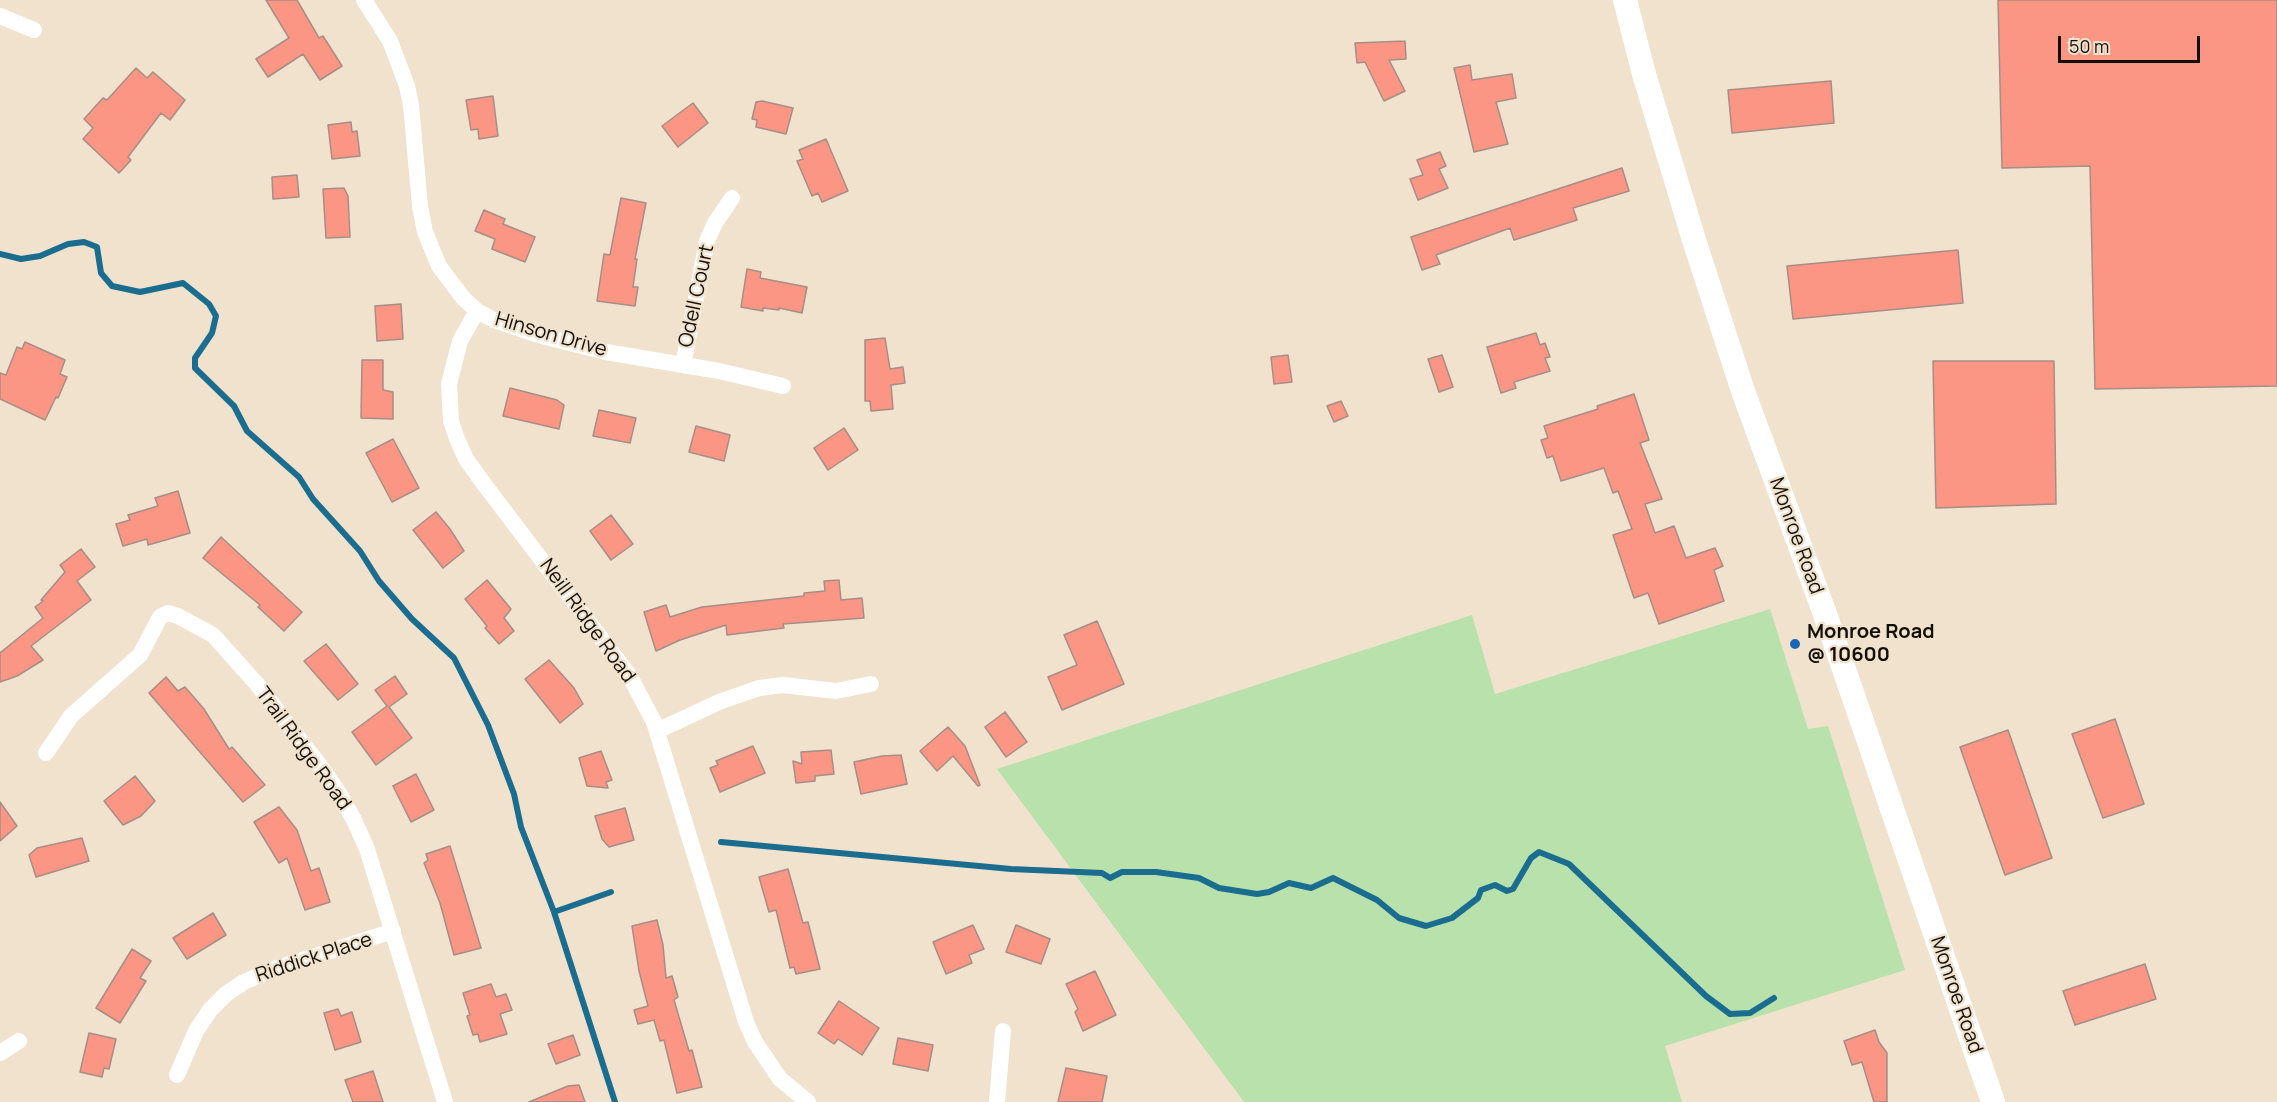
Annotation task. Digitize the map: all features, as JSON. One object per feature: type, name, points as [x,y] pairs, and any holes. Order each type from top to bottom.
[{"type":"main road","name":"Monroe Road","points":[[1625,0],[1644,74],[1694,240],[1743,391],[1825,614],[1993,1102]]},
{"type":"street","name":"Hinson Drive","points":[[364,0],[390,41],[407,86],[411,105],[420,206],[432,249],[439,266],[463,298],[477,311],[494,320],[538,335],[606,352],[783,386]]},
{"type":"street","points":[[0,16],[34,30]]},
{"type":"street","name":"Odell Court","points":[[683,365],[707,241],[718,217],[732,198]]},
{"type":"street","name":"Neill Ridge Road","points":[[477,311],[454,356],[449,384],[451,421],[457,439],[466,459],[484,484],[629,675],[657,731],[746,1022],[755,1042],[780,1079],[804,1101]]},
{"type":"street","name":"Trail Ridge Road","points":[[46,753],[71,716],[140,655],[160,616],[168,613],[178,616],[213,636],[270,702],[339,793],[367,849],[445,1102]]},
{"type":"street","points":[[657,731],[718,702],[759,688],[783,685],[836,691],[871,684]]},
{"type":"street","name":"Riddick Place","points":[[177,1075],[196,1031],[210,1010],[226,994],[244,982],[274,969],[393,931]]},
{"type":"street","points":[[997,1102],[1004,1031]]},
{"type":"street","points":[[0,1053],[19,1041]]},
{"type":"green space","points":[[1770,609],[1808,729],[1828,726],[1905,970],[1665,1046],[1682,1102],[1244,1102],[997,769],[1472,615],[1495,694]]},
{"type":"building","points":[[266,0],[297,0],[319,38],[323,36],[342,66],[320,80],[303,54],[268,77],[256,59],[289,38]]},
{"type":"building","points":[[1998,0],[2277,0],[2277,386],[2095,389],[2090,166],[2002,168]]},
{"type":"building","points":[[1405,41],[1406,59],[1389,60],[1405,91],[1384,101],[1365,62],[1357,63],[1355,43]]},
{"type":"building","points":[[1470,65],[1472,80],[1512,74],[1516,98],[1496,102],[1508,144],[1474,152],[1454,68]]},
{"type":"building","points":[[136,68],[147,78],[153,72],[185,100],[170,120],[161,113],[128,157],[131,160],[119,173],[83,139],[93,128],[84,119],[103,98],[107,100]]},
{"type":"building","points":[[1831,81],[1834,123],[1732,133],[1728,90]]},
{"type":"building","points":[[493,96],[498,136],[479,139],[478,129],[471,130],[466,100]]},
{"type":"building","points":[[762,101],[793,108],[786,134],[756,127],[757,120],[752,119],[756,102]]},
{"type":"building","points":[[693,103],[708,123],[678,147],[662,126]]},
{"type":"building","points":[[351,122],[352,132],[357,131],[360,156],[332,159],[328,125]]},
{"type":"building","points":[[826,139],[848,191],[822,202],[818,193],[812,196],[797,161],[803,159],[799,150]]},
{"type":"building","points":[[1440,152],[1446,166],[1439,169],[1448,188],[1418,200],[1410,179],[1423,175],[1417,160]]},
{"type":"building","points":[[1622,168],[1629,191],[1573,208],[1577,220],[1514,240],[1510,228],[1436,255],[1440,264],[1422,270],[1411,237]]},
{"type":"building","points":[[297,175],[299,197],[273,199],[272,177]]},
{"type":"building","points":[[344,188],[348,196],[350,237],[326,238],[323,189]]},
{"type":"building","points":[[621,198],[646,203],[635,259],[637,259],[633,287],[638,287],[635,306],[597,301],[604,254],[610,255]]},
{"type":"building","points":[[484,210],[505,219],[503,224],[535,237],[525,262],[492,249],[495,239],[475,231]]},
{"type":"building","points":[[1958,250],[1963,303],[1793,319],[1787,266]]},
{"type":"building","points":[[747,269],[761,272],[760,278],[807,287],[802,313],[779,308],[779,310],[763,308],[763,311],[741,307]]},
{"type":"building","points":[[401,304],[403,339],[377,341],[375,306]]},
{"type":"building","points":[[1536,333],[1540,345],[1545,343],[1550,357],[1545,358],[1550,371],[1514,382],[1516,388],[1501,393],[1487,347]]},
{"type":"building","points":[[885,338],[890,369],[903,367],[905,383],[891,385],[893,409],[871,411],[870,401],[865,401],[865,340]]},
{"type":"building","points":[[25,342],[65,360],[60,374],[67,377],[45,420],[0,399],[0,373],[6,375],[17,347],[22,349]]},
{"type":"building","points":[[1288,355],[1292,382],[1274,384],[1271,357]]},
{"type":"building","points":[[1442,355],[1453,387],[1439,392],[1428,359]]},
{"type":"building","points":[[362,360],[383,360],[383,390],[393,392],[393,419],[361,418]]},
{"type":"building","points":[[1933,361],[2054,361],[2056,504],[1936,508]]},
{"type":"building","points":[[510,388],[557,400],[564,405],[559,429],[503,416]]},
{"type":"building","points":[[1634,394],[1649,440],[1640,443],[1662,499],[1645,504],[1655,533],[1674,526],[1686,558],[1715,548],[1723,566],[1714,570],[1724,601],[1659,624],[1648,593],[1634,598],[1613,535],[1632,529],[1618,491],[1613,493],[1604,468],[1561,481],[1553,456],[1547,458],[1541,440],[1548,438],[1544,426],[1598,409],[1597,406]]},
{"type":"building","points":[[1341,401],[1348,416],[1334,422],[1327,406]]},
{"type":"building","points":[[599,410],[636,418],[630,443],[593,436]]},
{"type":"building","points":[[696,426],[730,435],[724,461],[689,452]]},
{"type":"building","points":[[844,428],[858,450],[828,470],[814,448]]},
{"type":"building","points":[[393,439],[419,488],[392,502],[366,453]]},
{"type":"building","points":[[178,491],[190,533],[148,545],[147,539],[123,546],[116,524],[130,520],[128,515],[158,506],[155,498]]},
{"type":"building","points":[[436,512],[464,551],[443,568],[413,530]]},
{"type":"building","points":[[611,515],[633,544],[611,560],[590,531]]},
{"type":"building","points":[[221,537],[302,612],[284,631],[258,607],[260,605],[203,558]]},
{"type":"building","points":[[81,549],[95,567],[77,581],[91,600],[31,646],[43,660],[17,676],[0,682],[0,653],[43,618],[35,607],[43,601],[41,600],[65,572],[60,565]]},
{"type":"building","points":[[487,580],[511,609],[504,618],[514,631],[499,644],[465,599]]},
{"type":"building","points":[[839,580],[841,600],[862,598],[864,618],[783,624],[784,628],[727,635],[726,625],[680,640],[656,651],[644,612],[666,605],[670,617],[702,607],[804,596],[804,593],[825,591],[824,581]]},
{"type":"building","points":[[1097,621],[1124,684],[1062,710],[1048,677],[1077,665],[1064,635]]},
{"type":"building","points":[[326,644],[358,684],[338,700],[304,661]]},
{"type":"building","points":[[549,660],[574,688],[583,704],[560,723],[525,679]]},
{"type":"building","points":[[395,676],[407,694],[389,707],[412,738],[376,765],[352,732],[387,706],[375,690]]},
{"type":"building","points":[[166,677],[178,691],[185,687],[204,709],[229,749],[232,747],[265,785],[243,802],[149,693]]},
{"type":"building","points":[[1005,712],[1027,742],[1006,757],[985,727]]},
{"type":"building","points":[[2115,719],[2144,804],[2103,818],[2072,734]]},
{"type":"building","points":[[948,727],[965,746],[980,785],[978,786],[953,756],[937,771],[920,751]]},
{"type":"building","points":[[2008,730],[2052,858],[2005,875],[1960,747]]},
{"type":"building","points":[[753,746],[765,773],[720,792],[710,768],[718,765],[716,761]]},
{"type":"building","points":[[831,750],[834,774],[815,776],[815,781],[796,783],[793,761],[802,764],[801,752]]},
{"type":"building","points":[[601,751],[612,780],[606,782],[608,788],[587,786],[579,758]]},
{"type":"building","points":[[901,755],[907,784],[861,794],[854,762],[882,756]]},
{"type":"building","points":[[416,774],[434,810],[411,822],[393,786]]},
{"type":"building","points":[[135,776],[155,801],[141,816],[123,825],[104,801]]},
{"type":"building","points":[[0,802],[17,826],[0,841]]},
{"type":"building","points":[[279,807],[297,830],[311,871],[319,868],[330,902],[305,910],[287,858],[279,863],[254,822]]},
{"type":"building","points":[[625,808],[634,840],[609,847],[602,839],[595,816]]},
{"type":"building","points":[[82,838],[89,861],[36,877],[29,855],[37,848]]},
{"type":"building","points":[[450,846],[481,948],[454,955],[440,903],[424,863],[428,860],[426,854]]},
{"type":"building","points":[[788,869],[803,923],[808,922],[820,969],[796,974],[794,967],[790,968],[776,910],[769,912],[759,877]]},
{"type":"building","points":[[213,913],[226,935],[187,959],[173,938]]},
{"type":"building","points":[[657,920],[663,945],[666,978],[672,976],[678,997],[674,1000],[689,1051],[692,1050],[702,1087],[677,1093],[664,1040],[660,1041],[654,1020],[638,1024],[634,1010],[648,1006],[639,971],[632,926]]},
{"type":"building","points":[[973,925],[984,949],[969,955],[972,963],[946,974],[933,942]]},
{"type":"building","points":[[1016,925],[1050,939],[1041,964],[1006,952]]},
{"type":"building","points":[[132,949],[151,961],[140,978],[146,981],[120,1023],[96,1008]]},
{"type":"building","points":[[2145,964],[2156,999],[2075,1025],[2063,991]]},
{"type":"building","points":[[1095,971],[1116,1015],[1083,1031],[1075,1012],[1078,1009],[1066,984]]},
{"type":"building","points":[[491,984],[496,997],[506,994],[512,1010],[500,1014],[507,1034],[480,1042],[478,1034],[473,1035],[463,993]]},
{"type":"building","points":[[839,1001],[879,1028],[862,1055],[838,1039],[834,1044],[818,1033]]},
{"type":"building","points":[[338,1009],[341,1016],[352,1012],[361,1042],[335,1050],[324,1013]]},
{"type":"building","points":[[1875,1030],[1879,1042],[1887,1053],[1887,1102],[1874,1102],[1862,1062],[1852,1065],[1844,1041]]},
{"type":"building","points":[[89,1033],[116,1039],[109,1069],[104,1068],[102,1077],[80,1072]]},
{"type":"building","points":[[573,1035],[580,1055],[556,1064],[548,1044]]},
{"type":"building","points":[[898,1038],[933,1045],[928,1071],[893,1064]]},
{"type":"building","points":[[1066,1068],[1107,1076],[1102,1102],[1058,1102]]},
{"type":"building","points":[[373,1071],[383,1102],[353,1102],[345,1080]]},
{"type":"building","points":[[579,1085],[585,1102],[529,1102],[568,1086]]},
{"type":"waterway","points":[[0,254],[21,259],[40,256],[68,244],[84,242],[97,247],[101,273],[112,286],[140,292],[183,283],[209,304],[216,316],[212,333],[195,358],[195,368],[234,406],[247,431],[299,477],[313,499],[360,551],[379,581],[412,619],[454,658],[488,725],[514,794],[521,827],[554,912],[615,1102]]},
{"type":"waterway","points":[[721,842],[1011,869],[1102,873],[1110,878],[1122,872],[1156,872],[1199,878],[1219,888],[1257,894],[1269,892],[1289,883],[1311,888],[1333,878],[1377,900],[1399,918],[1426,926],[1452,918],[1478,898],[1481,890],[1495,885],[1507,891],[1513,889],[1531,858],[1539,852],[1569,864],[1706,996],[1730,1014],[1750,1013],[1774,998]]},
{"type":"waterway","points":[[554,912],[611,892]]},
{"type":"place","name":"Monroe Road @ 10600","points":[[1795,644]]}]
